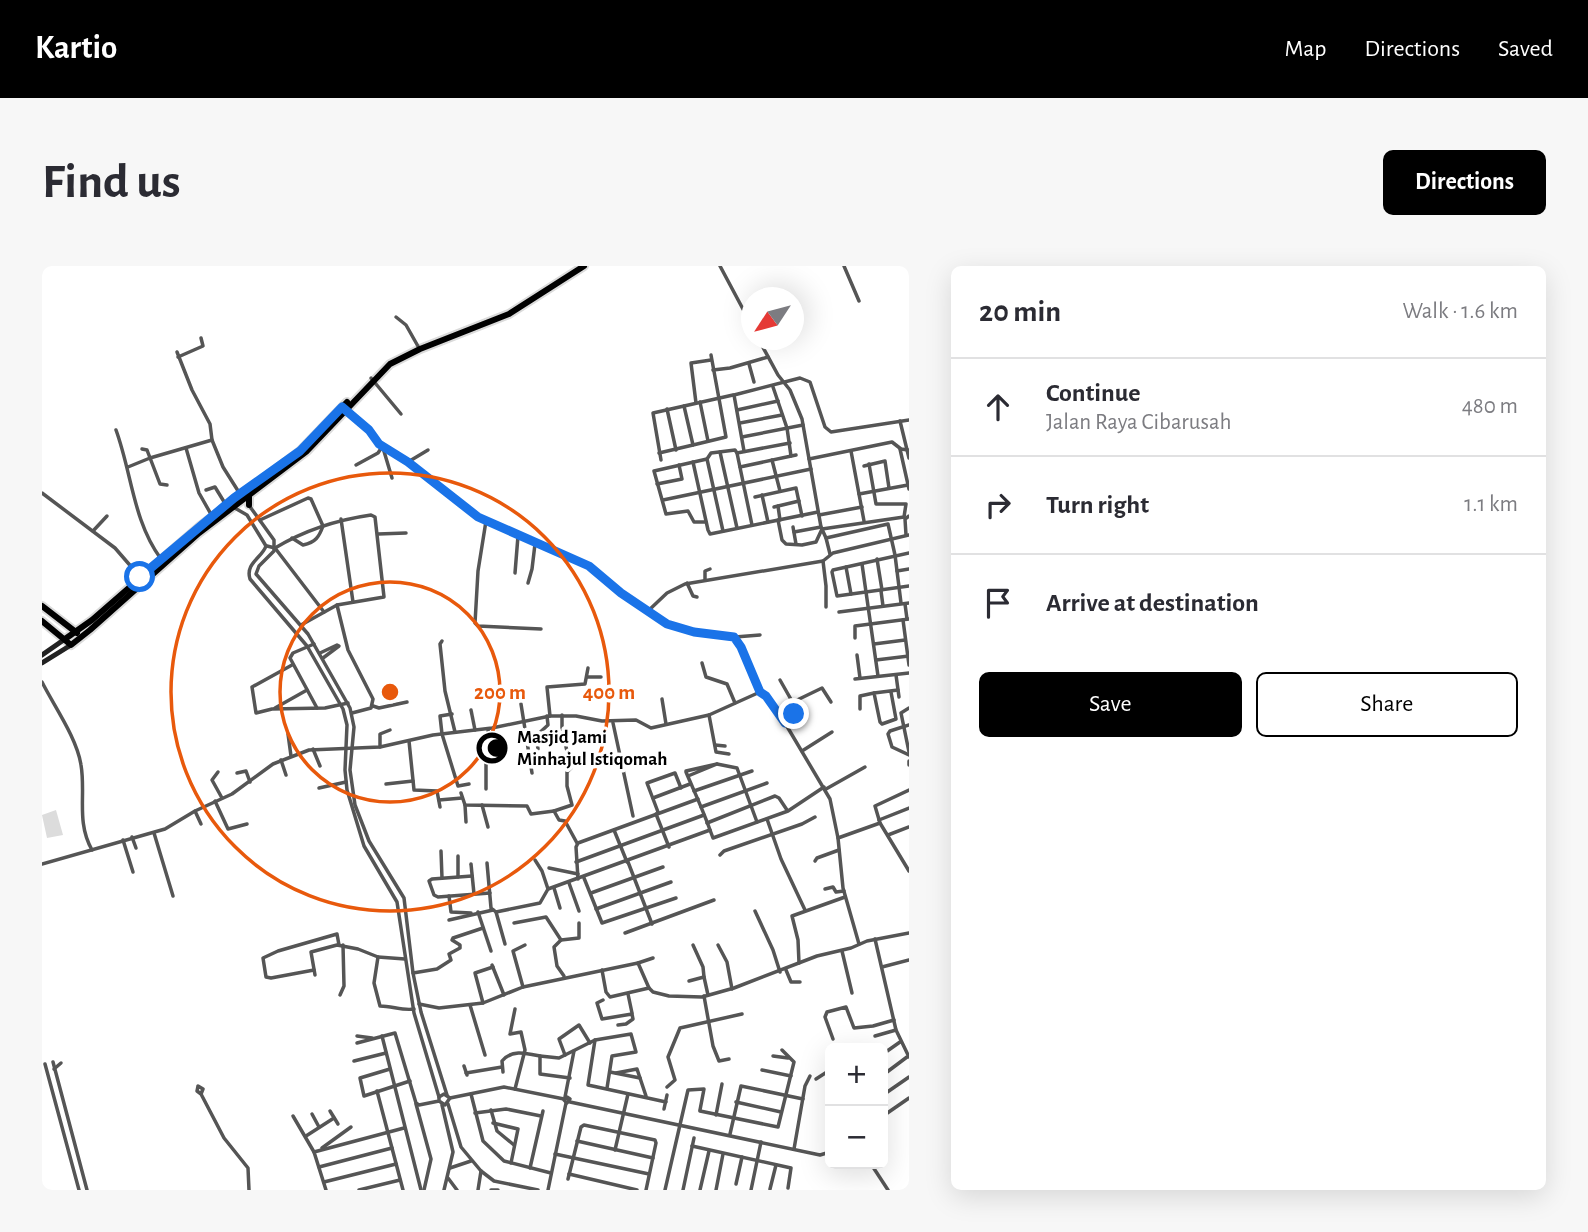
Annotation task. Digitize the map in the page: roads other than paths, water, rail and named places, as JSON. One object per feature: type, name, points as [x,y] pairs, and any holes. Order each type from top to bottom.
[{"type":"main road","points":[[65,639],[230,506],[307,451],[389,363],[419,348],[509,313],[583,266]]},
{"type":"main road","points":[[372,379],[390,364],[410,353],[509,314],[583,266]]},
{"type":"main road","points":[[244,496],[249,506]]},
{"type":"main road","points":[[42,621],[71,645],[161,559],[212,516],[230,506]]},
{"type":"main road","points":[[42,606],[82,637]]},
{"type":"street","points":[[720,266],[741,307]]},
{"type":"street","points":[[844,266],[859,301]]},
{"type":"street","points":[[396,317],[406,325],[419,348]]},
{"type":"street","points":[[201,338],[203,346],[178,354],[210,424],[212,440],[223,467],[244,496]]},
{"type":"street","points":[[764,350],[788,382],[803,425],[821,528],[830,554]]},
{"type":"street","points":[[713,370],[749,364],[768,357]]},
{"type":"street","points":[[659,453],[726,438],[711,358],[691,363],[708,442]]},
{"type":"street","points":[[749,364],[754,382]]},
{"type":"street","points":[[661,460],[652,416],[655,412],[772,387],[800,378],[810,382],[825,427],[831,432],[909,420]]},
{"type":"street","points":[[372,379],[401,414]]},
{"type":"street","points":[[740,467],[794,456],[772,387]]},
{"type":"street","points":[[734,395],[744,451]]},
{"type":"street","points":[[737,410],[778,401]]},
{"type":"street","points":[[684,405],[693,445]]},
{"type":"street","points":[[344,409],[369,430],[382,447],[392,478]]},
{"type":"street","points":[[667,409],[676,450]]},
{"type":"street","points":[[740,423],[782,415]]},
{"type":"street","points":[[900,421],[908,454]]},
{"type":"street","points":[[742,437],[803,425]]},
{"type":"street","points":[[116,430],[128,467],[133,499],[149,541],[161,559]]},
{"type":"street","points":[[128,467],[212,440]]},
{"type":"street","points":[[809,459],[892,442],[908,454]]},
{"type":"street","points":[[723,531],[708,454],[734,450],[737,453],[790,443]]},
{"type":"street","points":[[382,447],[408,462],[486,521],[589,566],[648,611],[675,627],[734,637],[760,635]]},
{"type":"street","points":[[356,465],[376,454],[382,447]]},
{"type":"street","points":[[186,448],[199,492],[212,516]]},
{"type":"street","points":[[142,449],[147,450],[160,484],[167,485]]},
{"type":"street","points":[[859,494],[908,487],[900,449]]},
{"type":"street","points":[[408,462],[428,450]]},
{"type":"street","points":[[851,451],[864,522]]},
{"type":"street","points":[[720,452],[737,528]]},
{"type":"street","points":[[737,453],[752,525]]},
{"type":"street","points":[[706,522],[694,522],[688,510],[667,514],[654,471],[707,459]]},
{"type":"street","points":[[772,460],[780,491]]},
{"type":"street","points":[[796,544],[793,530],[903,518],[908,503],[877,506],[867,465],[891,460]]},
{"type":"street","points":[[885,461],[889,488]]},
{"type":"street","points":[[693,462],[710,534],[862,507]]},
{"type":"street","points":[[657,484],[682,479],[679,465]]},
{"type":"street","points":[[663,500],[811,468]]},
{"type":"street","points":[[755,497],[803,486]]},
{"type":"street","points":[[206,489],[215,487],[230,506],[244,512],[266,546],[275,548]]},
{"type":"street","points":[[796,488],[802,516]]},
{"type":"street","points":[[42,493],[119,551],[142,579]]},
{"type":"street","points":[[762,495],[768,522]]},
{"type":"street","points":[[260,520],[308,498],[313,501],[323,526],[318,538],[312,542],[300,545],[292,538]]},
{"type":"street","points":[[799,501],[776,507],[784,542],[796,544],[817,541],[821,528]]},
{"type":"street","points":[[244,512],[249,506],[274,540],[275,548],[324,612]]},
{"type":"street","points":[[301,625],[337,606],[385,596],[378,534],[373,515],[341,519],[292,538],[275,548],[258,566],[256,574],[314,643],[352,713],[354,727],[346,782],[364,846],[397,902],[414,1011],[453,1152],[444,1190]]},
{"type":"street","points":[[93,531],[107,516]]},
{"type":"street","points":[[648,611],[667,593],[687,583],[822,561],[830,554],[908,535],[905,521],[909,516]]},
{"type":"street","points":[[341,519],[353,602]]},
{"type":"street","points":[[486,521],[478,572],[475,623],[478,626],[517,630],[541,629]]},
{"type":"street","points":[[826,538],[886,524],[890,526],[899,588],[905,603],[905,640],[909,665]]},
{"type":"street","points":[[378,534],[406,533]]},
{"type":"street","points":[[514,573],[518,536]]},
{"type":"street","points":[[528,583],[533,569],[535,544]]},
{"type":"street","points":[[266,546],[251,565],[249,575],[307,646],[341,705],[347,724],[350,770],[358,812],[376,854],[404,898],[419,1004],[461,1147],[481,1171],[494,1181],[538,1190]]},
{"type":"street","points":[[909,553],[832,571],[837,596],[909,586]]},
{"type":"street","points":[[877,559],[883,606]]},
{"type":"street","points":[[822,561],[826,607]]},
{"type":"street","points":[[862,564],[878,677]]},
{"type":"street","points":[[846,567],[851,594]]},
{"type":"street","points":[[705,580],[705,571],[710,569]]},
{"type":"street","points":[[897,571],[909,569]]},
{"type":"street","points":[[687,583],[693,596],[697,597]]},
{"type":"street","points":[[839,612],[905,603]]},
{"type":"street","points":[[337,606],[348,650],[372,694],[373,706]]},
{"type":"street","points":[[855,638],[854,627],[907,619]]},
{"type":"street","points":[[734,637],[760,692],[766,696],[785,723],[825,788],[832,806],[838,838],[845,897],[859,944]]},
{"type":"street","points":[[42,654],[65,639]]},
{"type":"street","points":[[874,644],[905,640]]},
{"type":"street","points":[[442,641],[440,644],[445,691],[454,732]]},
{"type":"street","points":[[314,643],[291,654],[290,658],[317,708]]},
{"type":"street","points":[[42,663],[71,645]]},
{"type":"street","points":[[320,653],[339,646],[323,658]]},
{"type":"street","points":[[857,655],[858,678],[909,673]]},
{"type":"street","points":[[876,660],[908,656]]},
{"type":"street","points":[[702,663],[706,677],[727,684],[735,702]]},
{"type":"street","points":[[292,665],[252,687],[255,712],[272,709],[307,690]]},
{"type":"street","points":[[538,749],[536,736],[548,725],[547,687],[584,684],[588,668]]},
{"type":"street","points":[[895,675],[899,697]]},
{"type":"street","points":[[587,677],[601,677]]},
{"type":"street","points":[[780,680],[796,711],[785,723]]},
{"type":"street","points":[[42,682],[79,757],[82,771],[82,821],[92,850]]},
{"type":"street","points":[[793,702],[822,688],[831,702]]},
{"type":"street","points":[[860,709],[860,696],[898,690]]},
{"type":"street","points":[[42,864],[169,827],[250,782],[281,760],[313,749],[380,747],[548,716],[613,722],[635,720],[651,728],[709,715],[760,692]]},
{"type":"street","points":[[874,694],[882,724],[896,719],[891,692]]},
{"type":"street","points":[[662,699],[666,724]]},
{"type":"street","points":[[352,713],[373,706],[379,708],[407,702]]},
{"type":"street","points":[[272,709],[317,708],[348,703]]},
{"type":"street","points":[[521,704],[532,773]]},
{"type":"street","points":[[909,708],[901,711],[909,758]]},
{"type":"street","points":[[471,710],[475,730]]},
{"type":"street","points":[[452,714],[440,716],[442,734],[458,786],[469,784]]},
{"type":"street","points":[[709,715],[716,752],[729,754]]},
{"type":"street","points":[[465,805],[527,806],[531,814],[572,805],[567,786],[567,772],[571,767],[562,716]]},
{"type":"street","points":[[613,722],[634,817]]},
{"type":"street","points":[[909,725],[888,733],[893,748],[909,758]]},
{"type":"street","points":[[486,789],[488,729]]},
{"type":"street","points":[[380,747],[380,734],[390,730]]},
{"type":"street","points":[[803,751],[832,732]]},
{"type":"street","points":[[565,734],[577,733]]},
{"type":"street","points":[[288,734],[291,756]]},
{"type":"street","points":[[409,741],[414,791],[436,791],[440,807]]},
{"type":"street","points":[[715,745],[726,746]]},
{"type":"street","points":[[313,749],[320,766]]},
{"type":"street","points":[[281,760],[286,775]]},
{"type":"street","points":[[757,822],[735,767],[717,764],[686,771],[713,838],[788,811],[865,767]]},
{"type":"street","points":[[237,773],[246,771],[250,782]]},
{"type":"street","points":[[694,791],[752,771]]},
{"type":"street","points":[[218,772],[212,780],[222,798]]},
{"type":"street","points":[[669,846],[647,786],[649,781],[674,773],[681,788]]},
{"type":"street","points":[[386,784],[413,781]]},
{"type":"street","points":[[319,788],[346,782]]},
{"type":"street","points":[[701,807],[767,783]]},
{"type":"street","points":[[653,798],[691,784]]},
{"type":"street","points":[[909,790],[876,804],[880,821],[909,871]]},
{"type":"street","points":[[439,800],[461,796],[465,805],[466,822]]},
{"type":"street","points":[[707,822],[776,796],[788,811]]},
{"type":"street","points":[[578,844],[698,799]]},
{"type":"street","points":[[215,801],[228,829],[247,824]]},
{"type":"street","points":[[482,805],[488,827]]},
{"type":"street","points":[[838,838],[909,808]]},
{"type":"street","points":[[195,811],[201,824]]},
{"type":"street","points":[[554,811],[559,820],[565,821],[578,844],[576,862],[580,877],[591,893],[600,921],[605,924],[676,898]]},
{"type":"street","points":[[576,862],[704,815]]},
{"type":"street","points":[[720,855],[724,851],[773,835],[815,817]]},
{"type":"street","points":[[767,819],[781,859],[806,911]]},
{"type":"street","points":[[888,835],[909,827]]},
{"type":"street","points":[[614,830],[652,924]]},
{"type":"street","points":[[449,920],[471,913],[540,903],[551,889],[710,831]]},
{"type":"street","points":[[154,833],[173,895]]},
{"type":"street","points":[[132,837],[136,848]]},
{"type":"street","points":[[123,840],[133,872]]},
{"type":"street","points":[[441,850],[442,878]]},
{"type":"street","points":[[815,861],[839,850]]},
{"type":"street","points":[[458,856],[458,877]]},
{"type":"street","points":[[535,860],[561,908]]},
{"type":"street","points":[[487,863],[491,908],[505,944]]},
{"type":"street","points":[[471,864],[474,894]]},
{"type":"street","points":[[591,893],[663,867]]},
{"type":"street","points":[[549,869],[580,877]]},
{"type":"street","points":[[472,876],[430,880],[430,888],[436,896],[490,893]]},
{"type":"street","points":[[596,909],[671,882]]},
{"type":"street","points":[[569,883],[579,911]]},
{"type":"street","points":[[825,889],[834,887],[837,892],[844,891]]},
{"type":"street","points":[[449,896],[450,912],[471,913]]},
{"type":"street","points":[[799,963],[798,940],[792,916],[845,897]]},
{"type":"street","points":[[625,933],[714,900]]},
{"type":"street","points":[[755,911],[780,972]]},
{"type":"street","points":[[478,912],[491,951]]},
{"type":"street","points":[[514,923],[545,918],[561,940]]},
{"type":"street","points":[[564,976],[556,963],[554,947],[561,940],[579,938],[579,923]]},
{"type":"street","points":[[413,973],[438,969],[451,960],[449,954],[461,947],[453,938],[483,928]]},
{"type":"street","points":[[638,963],[649,988],[656,993],[669,996],[706,996],[875,939],[909,933]]},
{"type":"street","points":[[340,995],[344,986],[341,945],[337,934],[263,958],[266,977],[271,978],[314,972],[311,952],[341,945],[378,957],[405,959]]},
{"type":"street","points":[[875,939],[896,1030],[908,1057],[888,1071]]},
{"type":"street","points":[[523,986],[513,951],[526,945]]},
{"type":"street","points":[[693,945],[703,967],[708,1023],[718,1059],[729,1059]]},
{"type":"street","points":[[718,945],[727,961],[732,989]]},
{"type":"street","points":[[842,951],[852,993]]},
{"type":"street","points":[[378,957],[374,984],[380,1006],[397,1006],[421,1012]]},
{"type":"street","points":[[419,1004],[439,1008],[483,1003],[523,986],[653,958]]},
{"type":"street","points":[[882,967],[909,960]]},
{"type":"street","points":[[483,1003],[475,973],[492,966],[504,996]]},
{"type":"street","points":[[602,970],[608,996],[649,988]]},
{"type":"street","points":[[786,970],[791,982],[800,982]]},
{"type":"street","points":[[688,981],[704,977]]},
{"type":"street","points":[[618,1025],[633,1019],[628,994]]},
{"type":"street","points":[[603,1000],[597,1003],[601,1018],[632,1014]]},
{"type":"street","points":[[470,1005],[485,1055]]},
{"type":"street","points":[[833,1039],[825,1017],[827,1012],[846,1007],[854,1028],[894,1020]]},
{"type":"street","points":[[515,1009],[510,1034],[522,1032],[525,1052],[515,1089]]},
{"type":"street","points":[[667,1087],[675,1080],[668,1059],[678,1030],[688,1025],[742,1014]]},
{"type":"street","points":[[565,1055],[559,1039],[579,1025],[590,1043]]},
{"type":"street","points":[[876,1037],[896,1030]]},
{"type":"street","points":[[357,1043],[396,1033],[431,1159],[422,1190]]},
{"type":"street","points":[[464,1066],[466,1074],[502,1069],[502,1061],[507,1056],[525,1052],[553,1058],[575,1051],[595,1040],[633,1035],[636,1052],[612,1056],[607,1088]]},
{"type":"street","points":[[357,1036],[374,1038]]},
{"type":"street","points":[[382,1036],[422,1190]]},
{"type":"street","points":[[595,1040],[587,1084],[666,1102]]},
{"type":"street","points":[[888,1050],[900,1042]]},
{"type":"street","points":[[665,1190],[688,1090],[704,1089],[700,1111],[776,1128],[794,1062],[782,1050]]},
{"type":"street","points":[[548,1190],[575,1051]]},
{"type":"street","points":[[354,1061],[386,1053]]},
{"type":"street","points":[[540,1056],[540,1074],[570,1078]]},
{"type":"street","points":[[773,1056],[790,1059]]},
{"type":"street","points":[[52,1062],[88,1190]]},
{"type":"street","points":[[45,1072],[61,1063],[43,1064],[45,1072],[79,1190]]},
{"type":"street","points":[[390,1069],[360,1078],[365,1096],[410,1081]]},
{"type":"street","points":[[762,1070],[790,1076]]},
{"type":"street","points":[[610,1072],[640,1078],[646,1096]]},
{"type":"street","points":[[816,1079],[825,1073]]},
{"type":"street","points":[[794,1149],[810,1076]]},
{"type":"street","points":[[888,1092],[909,1077]]},
{"type":"street","points":[[716,1115],[722,1084]]},
{"type":"street","points":[[730,1135],[742,1086],[803,1099]]},
{"type":"street","points":[[416,1103],[419,1105],[440,1101],[499,1087],[515,1089],[825,1154]]},
{"type":"street","points":[[377,1091],[403,1190]]},
{"type":"street","points":[[615,1150],[628,1093]]},
{"type":"street","points":[[201,1094],[224,1138],[248,1168],[249,1190]]},
{"type":"street","points":[[471,1094],[483,1141],[502,1160],[551,1173]]},
{"type":"street","points":[[664,1110],[667,1095]]},
{"type":"street","points":[[888,1113],[909,1098]]},
{"type":"street","points":[[440,1101],[448,1099]]},
{"type":"street","points":[[736,1102],[781,1112]]},
{"type":"street","points":[[475,1113],[506,1109],[542,1114],[530,1168]]},
{"type":"street","points":[[491,1110],[493,1123],[499,1133],[514,1145]]},
{"type":"street","points":[[330,1111],[338,1124]]},
{"type":"street","points":[[312,1114],[319,1127]]},
{"type":"street","points":[[293,1116],[314,1152],[326,1190]]},
{"type":"street","points":[[306,1136],[334,1118]]},
{"type":"street","points":[[493,1123],[518,1129],[511,1163]]},
{"type":"street","points":[[637,1190],[568,1177],[583,1125],[655,1140],[646,1190]]},
{"type":"street","points":[[321,1149],[351,1127]]},
{"type":"street","points":[[314,1152],[404,1128]]},
{"type":"street","points":[[683,1190],[694,1138]]},
{"type":"street","points":[[577,1140],[653,1158]]},
{"type":"street","points":[[751,1190],[761,1142]]},
{"type":"street","points":[[692,1146],[792,1168],[788,1188]]},
{"type":"street","points":[[319,1167],[392,1147]]},
{"type":"street","points":[[700,1190],[709,1150]]},
{"type":"street","points":[[555,1154],[649,1174]]},
{"type":"street","points":[[716,1190],[724,1154]]},
{"type":"street","points":[[736,1184],[741,1157]]},
{"type":"street","points":[[450,1168],[472,1161]]},
{"type":"street","points":[[324,1182],[396,1164]]},
{"type":"street","points":[[771,1189],[776,1165]]},
{"type":"street","points":[[873,1169],[888,1190]]},
{"type":"street","points":[[478,1190],[481,1171]]},
{"type":"street","points":[[448,1176],[457,1190]]},
{"type":"street","points":[[359,1190],[400,1180]]},
{"type":"street","points":[[491,1190],[498,1190]]},
{"type":"place","name":"Masjid Jami Minhajul Istiqomah","points":[[492,748]]}]
